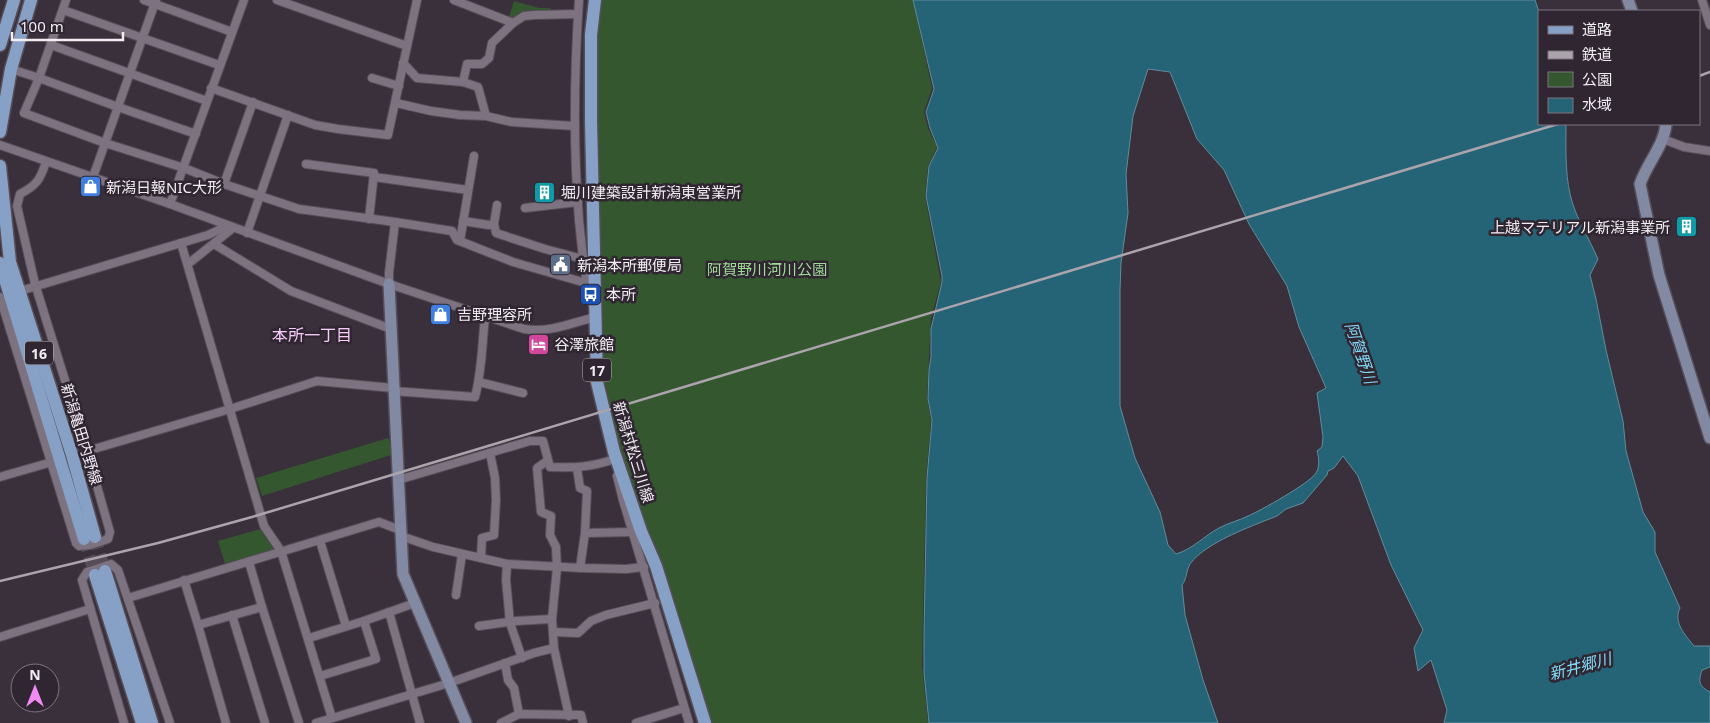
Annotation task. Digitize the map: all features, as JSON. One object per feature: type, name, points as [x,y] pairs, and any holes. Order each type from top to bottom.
[{"type":"main road","points":[[0,46],[3,28],[14,0]]},
{"type":"main road","points":[[0,132],[11,69],[30,0]]},
{"type":"main road","name":"新潟村松三川線","points":[[594,0],[591,35],[591,92],[597,382],[615,456],[641,531],[656,566],[705,723]]},
{"type":"main road","name":"新潟亀田内野線","points":[[0,166],[10,262],[72,455],[90,538],[0,263]]},
{"type":"main road","points":[[142,723],[100,573],[152,723]]},
{"type":"street","points":[[66,0],[39,78],[24,113],[105,143],[184,168],[224,184],[299,209],[452,231],[457,240],[513,262],[586,283]]},
{"type":"street","points":[[144,0],[156,2],[232,32]]},
{"type":"street","points":[[170,204],[244,0]]},
{"type":"street","points":[[277,0],[407,46]]},
{"type":"street","points":[[212,88],[315,125],[388,135],[417,0]]},
{"type":"street","points":[[454,0],[513,23]]},
{"type":"street","points":[[0,145],[485,317],[535,331],[560,328],[596,317],[586,283],[578,202],[574,126],[579,0]]},
{"type":"street","points":[[1702,0],[1710,25]]},
{"type":"street","points":[[93,177],[156,2]]},
{"type":"street","points":[[63,10],[219,65]]},
{"type":"street","points":[[463,82],[467,64],[482,64],[489,58],[492,43],[513,23],[524,16],[534,14],[578,14]]},
{"type":"street","points":[[50,45],[207,101]]},
{"type":"street","points":[[403,63],[417,78],[463,82],[478,87],[486,116]]},
{"type":"street","points":[[11,69],[196,134]]},
{"type":"street","points":[[372,78],[398,86]]},
{"type":"street","points":[[224,184],[253,102]]},
{"type":"street","points":[[396,103],[450,113],[486,116],[512,122],[574,126]]},
{"type":"street","points":[[247,233],[288,115]]},
{"type":"street","points":[[1666,125],[1663,139],[1644,170],[1640,184],[1659,275],[1710,438]]},
{"type":"street","points":[[1663,139],[1684,147],[1710,151]]},
{"type":"street","points":[[460,241],[474,156]]},
{"type":"street","points":[[0,297],[76,543],[79,546],[100,543],[108,539],[110,532],[36,286],[17,206],[20,194],[34,187],[41,177],[46,162]]},
{"type":"street","points":[[306,164],[374,173],[369,219]]},
{"type":"street","points":[[374,177],[468,190]]},
{"type":"street","points":[[525,208],[578,202]]},
{"type":"street","points":[[497,205],[494,224],[496,233],[545,249],[583,258]]},
{"type":"street","points":[[463,221],[494,224]]},
{"type":"street","points":[[395,222],[389,284],[403,574],[466,723]]},
{"type":"street","points":[[20,291],[230,227]]},
{"type":"street","points":[[188,264],[214,244],[230,227]]},
{"type":"street","points":[[181,243],[264,526],[281,551],[332,718]]},
{"type":"street","points":[[214,244],[291,291],[391,329]]},
{"type":"street","points":[[87,451],[317,381],[475,397],[479,382],[485,317]]},
{"type":"street","points":[[479,382],[523,393]]},
{"type":"street","points":[[398,480],[530,441],[543,441],[550,467],[577,468],[594,466],[615,456],[618,485],[644,566],[689,723]]},
{"type":"street","points":[[480,558],[482,538],[494,535],[495,478],[490,453]]},
{"type":"street","points":[[547,461],[537,468],[539,496],[541,512],[551,516],[550,535],[556,547],[552,619],[554,648],[569,716]]},
{"type":"street","points":[[0,478],[52,462]]},
{"type":"street","points":[[577,468],[580,488],[587,491],[585,533],[580,568]]},
{"type":"street","points":[[128,598],[379,522],[433,547],[507,564],[556,568],[626,569],[644,566]]},
{"type":"street","points":[[585,533],[633,532]]},
{"type":"street","points":[[320,541],[346,626]]},
{"type":"street","points":[[456,595],[462,554]]},
{"type":"street","points":[[249,562],[299,723]]},
{"type":"street","points":[[124,723],[82,580],[87,572],[111,564],[118,570],[170,723]]},
{"type":"street","points":[[507,564],[506,580],[510,623],[522,658]]},
{"type":"street","points":[[184,580],[226,723]]},
{"type":"street","points":[[309,638],[415,603]]},
{"type":"street","points":[[553,632],[578,632],[592,621],[606,615],[654,603]]},
{"type":"street","points":[[198,625],[262,607]]},
{"type":"street","points":[[0,637],[90,609]]},
{"type":"street","points":[[389,612],[420,723]]},
{"type":"street","points":[[232,615],[265,723]]},
{"type":"street","points":[[479,626],[552,619]]},
{"type":"street","points":[[320,676],[376,659],[364,621]]},
{"type":"street","points":[[316,723],[449,683],[554,648]]},
{"type":"street","points":[[505,663],[508,680],[514,688],[519,714]]},
{"type":"street","points":[[636,723],[684,708]]},
{"type":"street","points":[[501,723],[519,714],[532,714],[581,715],[584,723]]},
{"type":"street","points":[[531,723],[532,714]]},
{"type":"green space","name":"阿賀野川河川公園","points":[[598,0],[913,0],[932,88],[924,112],[928,128],[937,147],[928,166],[925,196],[941,282],[931,318],[927,398],[931,420],[926,478],[922,666],[928,723],[708,723],[621,463],[601,383],[594,98]]},
{"type":"green space","points":[[514,1],[539,8],[550,8],[551,11],[531,12],[513,19],[509,17]]},
{"type":"green space","points":[[388,438],[391,455],[262,496],[256,478]]},
{"type":"green space","points":[[264,528],[275,545],[273,550],[225,564],[218,541]]},
{"type":"water","points":[[913,0],[1535,0],[1538,10],[1538,125],[1566,125],[1568,185],[1575,211],[1598,259],[1590,275],[1623,421],[1626,451],[1643,512],[1655,532],[1655,552],[1680,608],[1678,618],[1681,628],[1694,646],[1710,646],[1710,667],[1702,670],[1700,683],[1710,692],[1710,723],[1444,723],[1447,710],[1431,660],[1418,671],[1414,648],[1423,630],[1391,565],[1358,476],[1343,456],[1334,468],[1328,471],[1327,475],[1303,503],[1286,509],[1277,516],[1218,542],[1197,556],[1190,564],[1182,585],[1185,615],[1203,680],[1218,723],[929,723],[924,673],[927,478],[932,420],[928,399],[931,329],[942,276],[926,196],[929,166],[938,148],[926,112],[934,89]],"holes":[[[1148,69],[1170,72],[1197,139],[1224,170],[1249,224],[1287,286],[1299,327],[1326,388],[1317,393],[1323,437],[1322,447],[1317,451],[1318,468],[1312,478],[1273,503],[1219,528],[1188,549],[1176,554],[1168,545],[1160,512],[1135,458],[1120,406],[1121,263],[1128,213],[1126,174],[1133,116]]]},
{"type":"tunnel","points":[[95,537],[105,571]]},
{"type":"tunnel","points":[[84,539],[95,575]]},
{"type":"railway","points":[[1700,76],[1710,72]]},
{"type":"railway","points":[[0,581],[158,543],[252,517],[1555,125]]},
{"type":"place","name":"新潟日報NIC大形","points":[[90,187]]},
{"type":"place","name":"堀川建築設計新潟東営業所","points":[[545,192]]},
{"type":"place","name":"上越マテリアル新潟事業所","points":[[1686,227]]},
{"type":"place","name":"新潟本所郵便局","points":[[561,265]]},
{"type":"place","name":"本所","points":[[590,294]]},
{"type":"place","name":"吉野理容所","points":[[441,314]]},
{"type":"place","name":"谷澤旅館","points":[[538,344]]},
{"type":"district","name":"本所一丁目","points":[[312,335]]},
{"type":"water label","name":"阿賀野川","points":[[1361,353]]},
{"type":"water label","name":"新井郷川","points":[[1580,666]]}]
